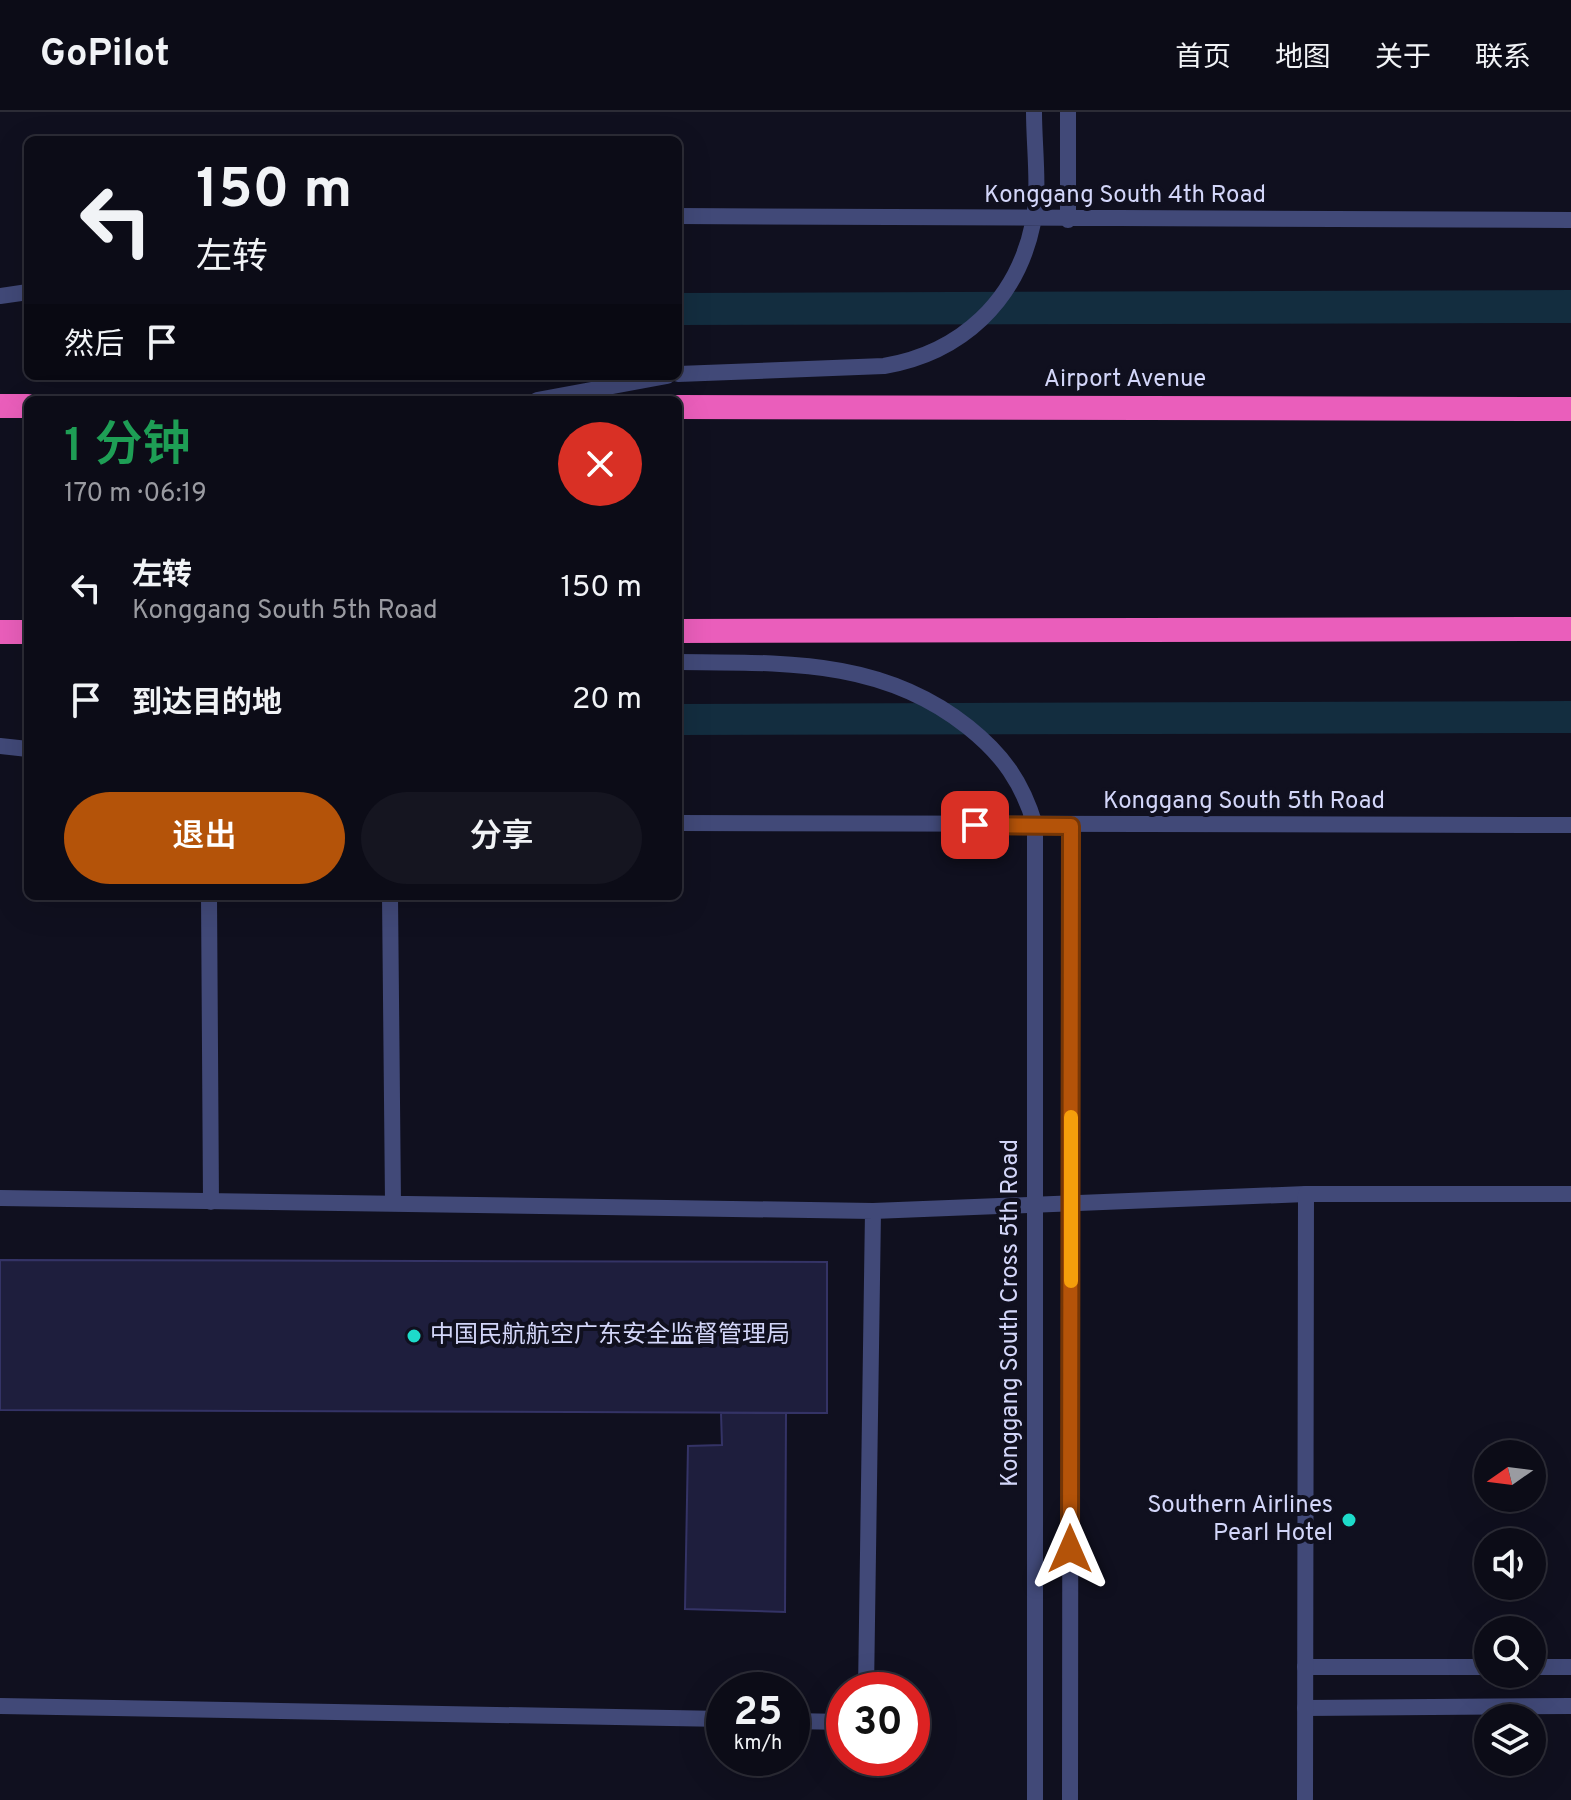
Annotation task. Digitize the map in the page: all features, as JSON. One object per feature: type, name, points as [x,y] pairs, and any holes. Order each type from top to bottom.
[{"type":"highway","points":[[0,406],[24,406]]},
{"type":"highway","name":"Airport Avenue","points":[[682,407],[1571,409]]},
{"type":"highway","points":[[682,631],[1571,629]]},
{"type":"highway","points":[[0,632],[24,632]]},
{"type":"street","points":[[682,374],[884,366],[915,361],[946,348],[964,335],[983,318],[1015,273],[1034,220],[1034,112]]},
{"type":"street","points":[[1068,112],[1068,220]]},
{"type":"street","name":"Konggang South 4th Road","points":[[682,216],[1571,220]]},
{"type":"street","points":[[0,296],[24,293]]},
{"type":"street","points":[[559,396],[645,380]]},
{"type":"street","name":"Konggang South Cross 5th Road","points":[[682,662],[802,666],[857,673],[893,682],[918,692],[991,745],[1011,768],[1027,798],[1035,825],[1035,1800]]},
{"type":"street","points":[[0,746],[24,749]]},
{"type":"street","name":"Konggang South 5th Road","points":[[682,823],[1571,825]]},
{"type":"street","points":[[1070,1800],[1071,826]]},
{"type":"street","points":[[209,900],[211,1202]]},
{"type":"street","points":[[390,900],[393,1203]]},
{"type":"street","points":[[1305,1800],[1306,1194]]},
{"type":"street","points":[[0,1198],[873,1211],[1306,1194],[1571,1194]]},
{"type":"street","points":[[866,1672],[873,1211]]},
{"type":"street","points":[[1305,1667],[1474,1667]]},
{"type":"street","points":[[1546,1667],[1571,1667]]},
{"type":"street","points":[[0,1706],[706,1719]]},
{"type":"street","points":[[1305,1708],[1571,1706]]},
{"type":"water","points":[[1571,290],[1571,323],[682,325],[682,293]]},
{"type":"water","points":[[1571,701],[1571,733],[682,735],[682,704]]},
{"type":"building","name":"中国民航航空广东安全监督管理局","points":[[0,1260],[827,1262],[827,1413],[0,1410]]},
{"type":"building","points":[[721,1413],[786,1413],[785,1612],[685,1609],[688,1446],[722,1445]]},
{"type":"slow traffic","points":[[1071,1117],[1071,1281]]},
{"type":"place","name":"中国民航航空广东安全监督管理局","points":[[414,1336]]},
{"type":"place","name":"Southern Airlines Pearl Hotel","points":[[1349,1520]]},
{"type":"route","points":[[975,825],[1071,826],[1070,1549]]}]
